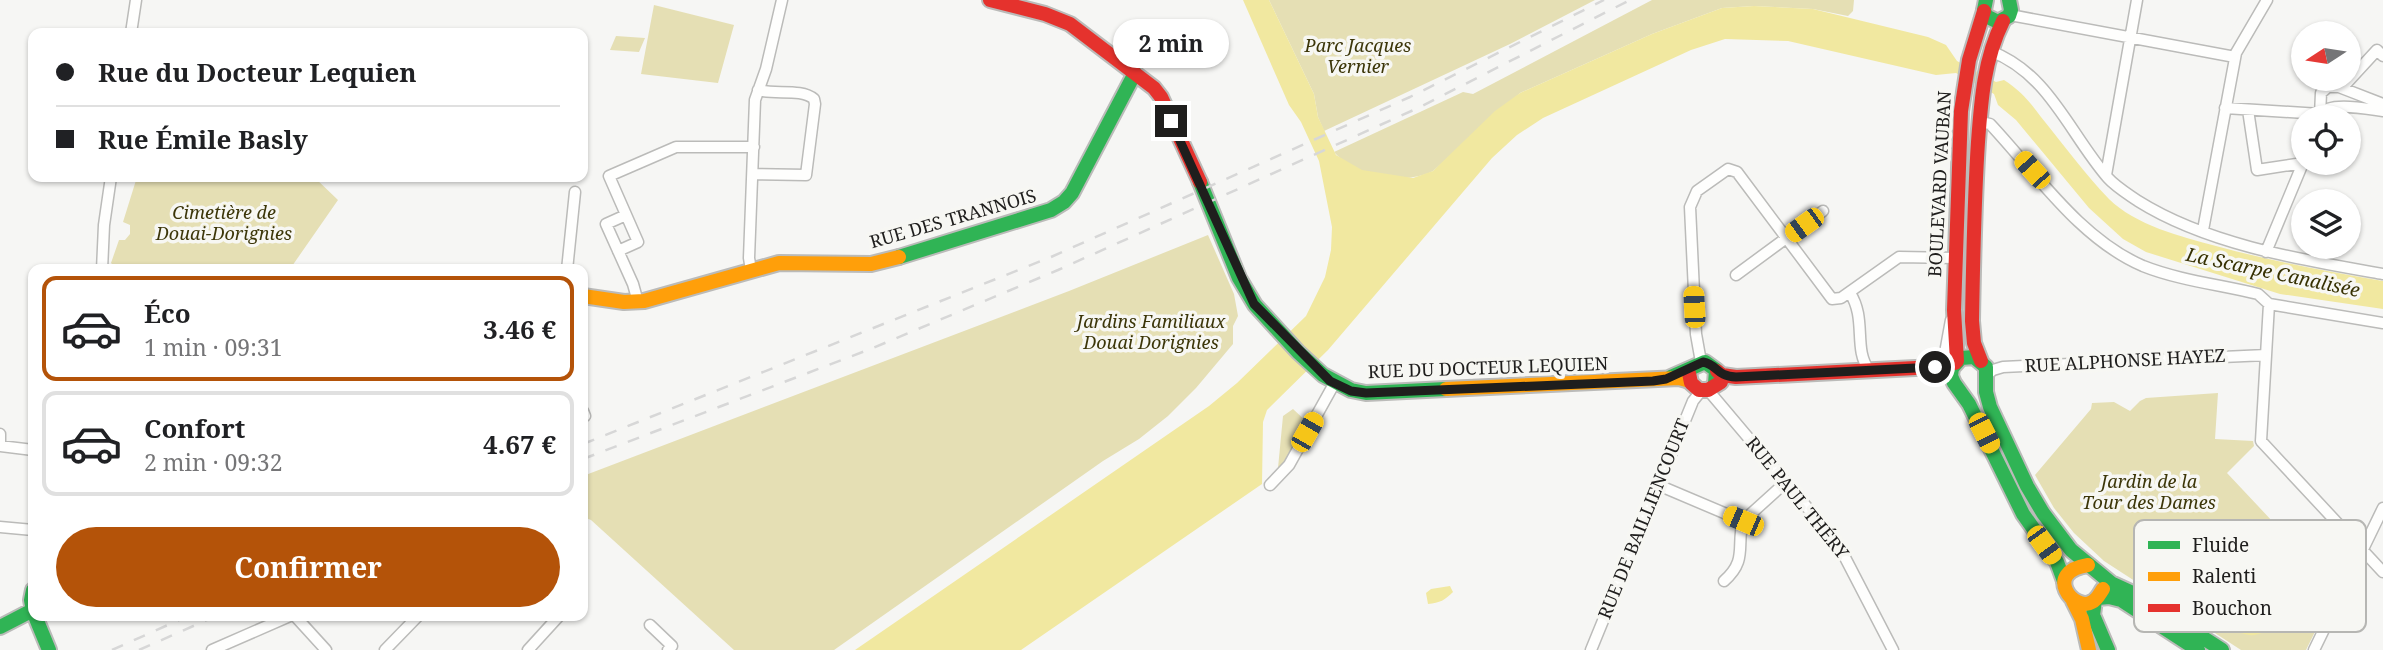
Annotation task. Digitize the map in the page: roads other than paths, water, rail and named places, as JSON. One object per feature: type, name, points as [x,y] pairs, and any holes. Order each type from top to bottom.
[{"type":"street","points":[[132,28],[136,0]]},
{"type":"street","points":[[751,270],[749,253],[755,104],[782,0]]},
{"type":"street","points":[[990,0],[1065,22],[1135,73]]},
{"type":"street","points":[[2106,175],[2137,0]]},
{"type":"street","points":[[2203,230],[2237,49],[2267,0]]},
{"type":"street","points":[[1983,4],[1990,20],[2009,8],[2130,37],[2235,57]]},
{"type":"street","name":"BOULEVARD VAUBAN","points":[[1956,362],[1954,310],[1964,86],[1983,4]]},
{"type":"street","name":"BOULEVARD VAUBAN","points":[[1982,361],[1974,343],[1972,321],[1982,94],[1990,51],[1998,27],[2009,8]]},
{"type":"street","points":[[2361,67],[2377,50],[2383,56]]},
{"type":"street","points":[[1990,51],[2014,62],[2034,77],[2106,175],[2117,186],[2150,208],[2266,252],[2383,274]]},
{"type":"street","name":"RUE DU DOCTEUR LEQUIEN","points":[[1135,73],[1159,94],[1251,299],[1264,317],[1318,370],[1334,384],[1351,391],[1366,393],[1722,375],[1736,377],[1925,367],[1956,362]]},
{"type":"street","name":"RUE DES TRANNOIS","points":[[588,297],[638,302],[793,261],[865,264],[884,262],[1057,207],[1072,193],[1135,73]]},
{"type":"street","points":[[753,174],[806,175],[815,104],[814,99],[808,95],[758,90]]},
{"type":"street","points":[[2350,91],[2383,104]]},
{"type":"street","points":[[2225,108],[2291,114]]},
{"type":"street","points":[[2361,109],[2383,111]]},
{"type":"street","points":[[2248,110],[2257,170],[2291,165]]},
{"type":"street","points":[[1980,122],[1990,124],[2087,231],[2109,247],[2144,266],[2258,295],[2269,304],[2383,323]]},
{"type":"street","points":[[618,251],[638,242],[609,176],[676,147],[754,147]]},
{"type":"street","points":[[1703,378],[1696,334],[1690,207],[1697,191],[1723,171],[1735,170],[1830,298],[1839,300],[1899,257],[1956,258]]},
{"type":"street","points":[[2266,252],[2298,175]]},
{"type":"street","points":[[102,264],[110,182]]},
{"type":"street","points":[[568,264],[575,192]]},
{"type":"street","points":[[1736,275],[1823,211]]},
{"type":"street","points":[[626,215],[606,224],[638,302]]},
{"type":"street","points":[[1850,293],[1859,311],[1862,355],[1869,370]]},
{"type":"street","points":[[2269,304],[2261,441],[2334,520]]},
{"type":"street","points":[[1925,367],[1945,354],[1954,310]]},
{"type":"street","name":"RUE ALPHONSE HAYEZ","points":[[1986,378],[1993,370],[2003,367],[2266,355]]},
{"type":"street","points":[[2088,650],[2082,619],[2065,592],[2057,562],[2023,514],[1972,410],[1955,384],[1956,362],[1969,356],[1982,361],[1992,413],[2027,486],[2063,540],[2076,555],[2096,568],[2111,583],[2134,594]]},
{"type":"street","name":"RUE DU DOCTEUR LEQUIEN","points":[[1810,373],[1843,376],[1935,373],[1945,374],[1955,384]]},
{"type":"street","name":"RUE PAUL THÉRY","points":[[1703,378],[1842,549],[1893,650]]},
{"type":"street","name":"RUE DE BAILLIENCOURT","points":[[1591,650],[1703,378]]},
{"type":"street","points":[[1955,384],[1973,392],[1981,388],[1986,378]]},
{"type":"street","points":[[1270,485],[1289,465],[1334,384]]},
{"type":"street","points":[[0,434],[0,445],[28,449]]},
{"type":"street","points":[[1724,581],[1738,561],[1743,521],[1786,482]]},
{"type":"street","points":[[1658,485],[1743,521]]},
{"type":"street","points":[[2366,545],[2383,508]]},
{"type":"street","points":[[0,527],[28,530]]},
{"type":"street","points":[[2366,554],[2383,572]]},
{"type":"street","points":[[2064,581],[2072,568],[2088,565]]},
{"type":"street","points":[[2101,575],[2103,587],[2092,615],[2108,650]]},
{"type":"street","points":[[2073,601],[2084,604],[2109,597],[2121,600],[2134,608]]},
{"type":"street","points":[[0,627],[28,615]]},
{"type":"street","points":[[38,621],[49,650]]},
{"type":"street","points":[[212,650],[279,621]]},
{"type":"street","points":[[296,621],[326,650]]},
{"type":"street","points":[[385,650],[413,621]]},
{"type":"street","points":[[528,650],[554,621]]},
{"type":"street","points":[[650,625],[672,646],[668,650]]},
{"type":"street","points":[[2170,632],[2198,650]]},
{"type":"street","points":[[2194,632],[2222,650]]},
{"type":"street","points":[[2315,650],[2324,632]]},
{"type":"water","name":"La Scarpe Canalisée","points":[[1243,0],[1269,0],[1314,94],[1318,117],[1336,155],[1362,170],[1413,178],[1433,171],[1495,111],[1520,93],[1652,34],[1722,8],[1754,6],[1813,9],[1928,37],[1946,45],[1957,61],[1996,82],[2004,80],[2020,92],[2109,199],[2132,216],[2174,234],[2237,251],[2383,281],[2383,309],[2280,294],[2146,252],[2123,239],[2089,208],[2016,120],[1998,105],[1994,94],[1956,73],[1936,75],[1788,41],[1725,39],[1691,50],[1543,118],[1517,135],[1492,158],[1328,350],[1267,410],[1263,422],[1262,484],[1021,650],[855,650],[1209,406],[1237,383],[1306,316],[1325,277],[1331,250],[1332,227],[1319,161],[1301,122],[1289,105]]},
{"type":"water","points":[[1450,586],[1453,592],[1447,597],[1428,604],[1426,593],[1431,589]]},
{"type":"water","points":[[2238,632],[2262,632],[2249,635]]},
{"type":"railway","points":[[588,442],[1051,257],[1410,97],[1604,0]]},
{"type":"railway","points":[[588,457],[873,348],[1058,270],[1418,108],[1630,0]]},
{"type":"railway","points":[[112,650],[177,621]]},
{"type":"railway","points":[[139,650],[205,621]]},
{"type":"park label","name":"Parc Jacques Vernier","points":[[1358,56]]},
{"type":"park label","name":"Cimetière de Douai-Dorignies","points":[[224,223]]},
{"type":"park label","name":"Jardins Familiaux Douai Dorignies","points":[[1151,332]]},
{"type":"park label","name":"Jardin de la Tour des Dames","points":[[2149,492]]}]
